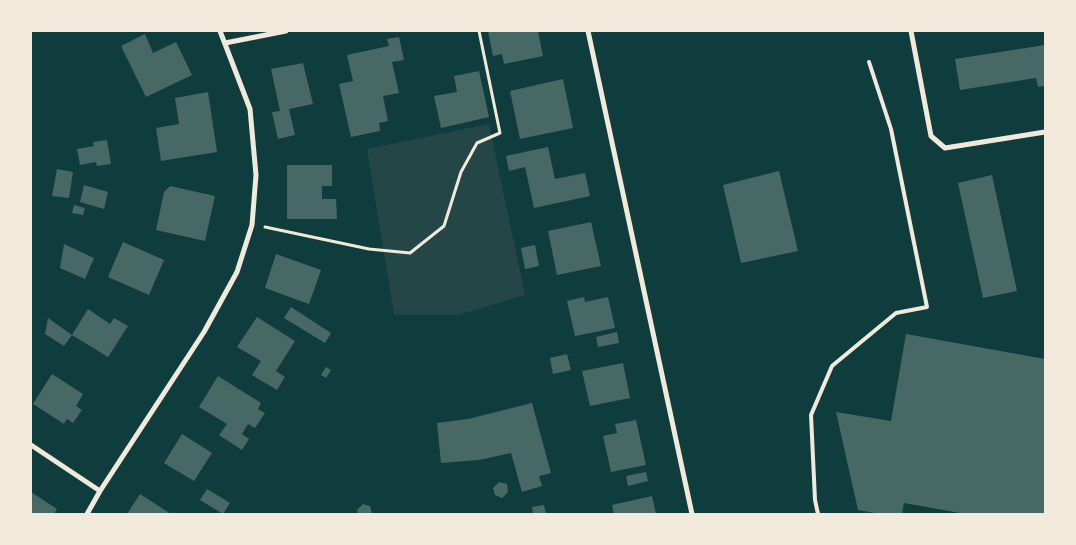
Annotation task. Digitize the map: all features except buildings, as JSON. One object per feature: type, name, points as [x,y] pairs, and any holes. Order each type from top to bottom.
[{"type":"street","points":[[87,514],[100,491],[204,332],[237,272],[252,225],[256,175],[250,109],[220,31]]},
{"type":"street","points":[[225,43],[286,31]]},
{"type":"street","points":[[588,31],[692,514]]},
{"type":"street","points":[[911,31],[930,136],[945,148],[1045,132]]},
{"type":"street","points":[[31,445],[100,491]]},
{"type":"lane","points":[[818,514],[815,500],[811,415],[832,366],[896,313],[926,307],[891,129],[869,62]]},
{"type":"path","points":[[252,225],[369,249],[410,253],[444,226],[461,172],[477,143],[500,133],[479,31]]},
{"type":"shaded area","points":[[489,124],[525,295],[458,315],[394,315],[367,149]]}]
